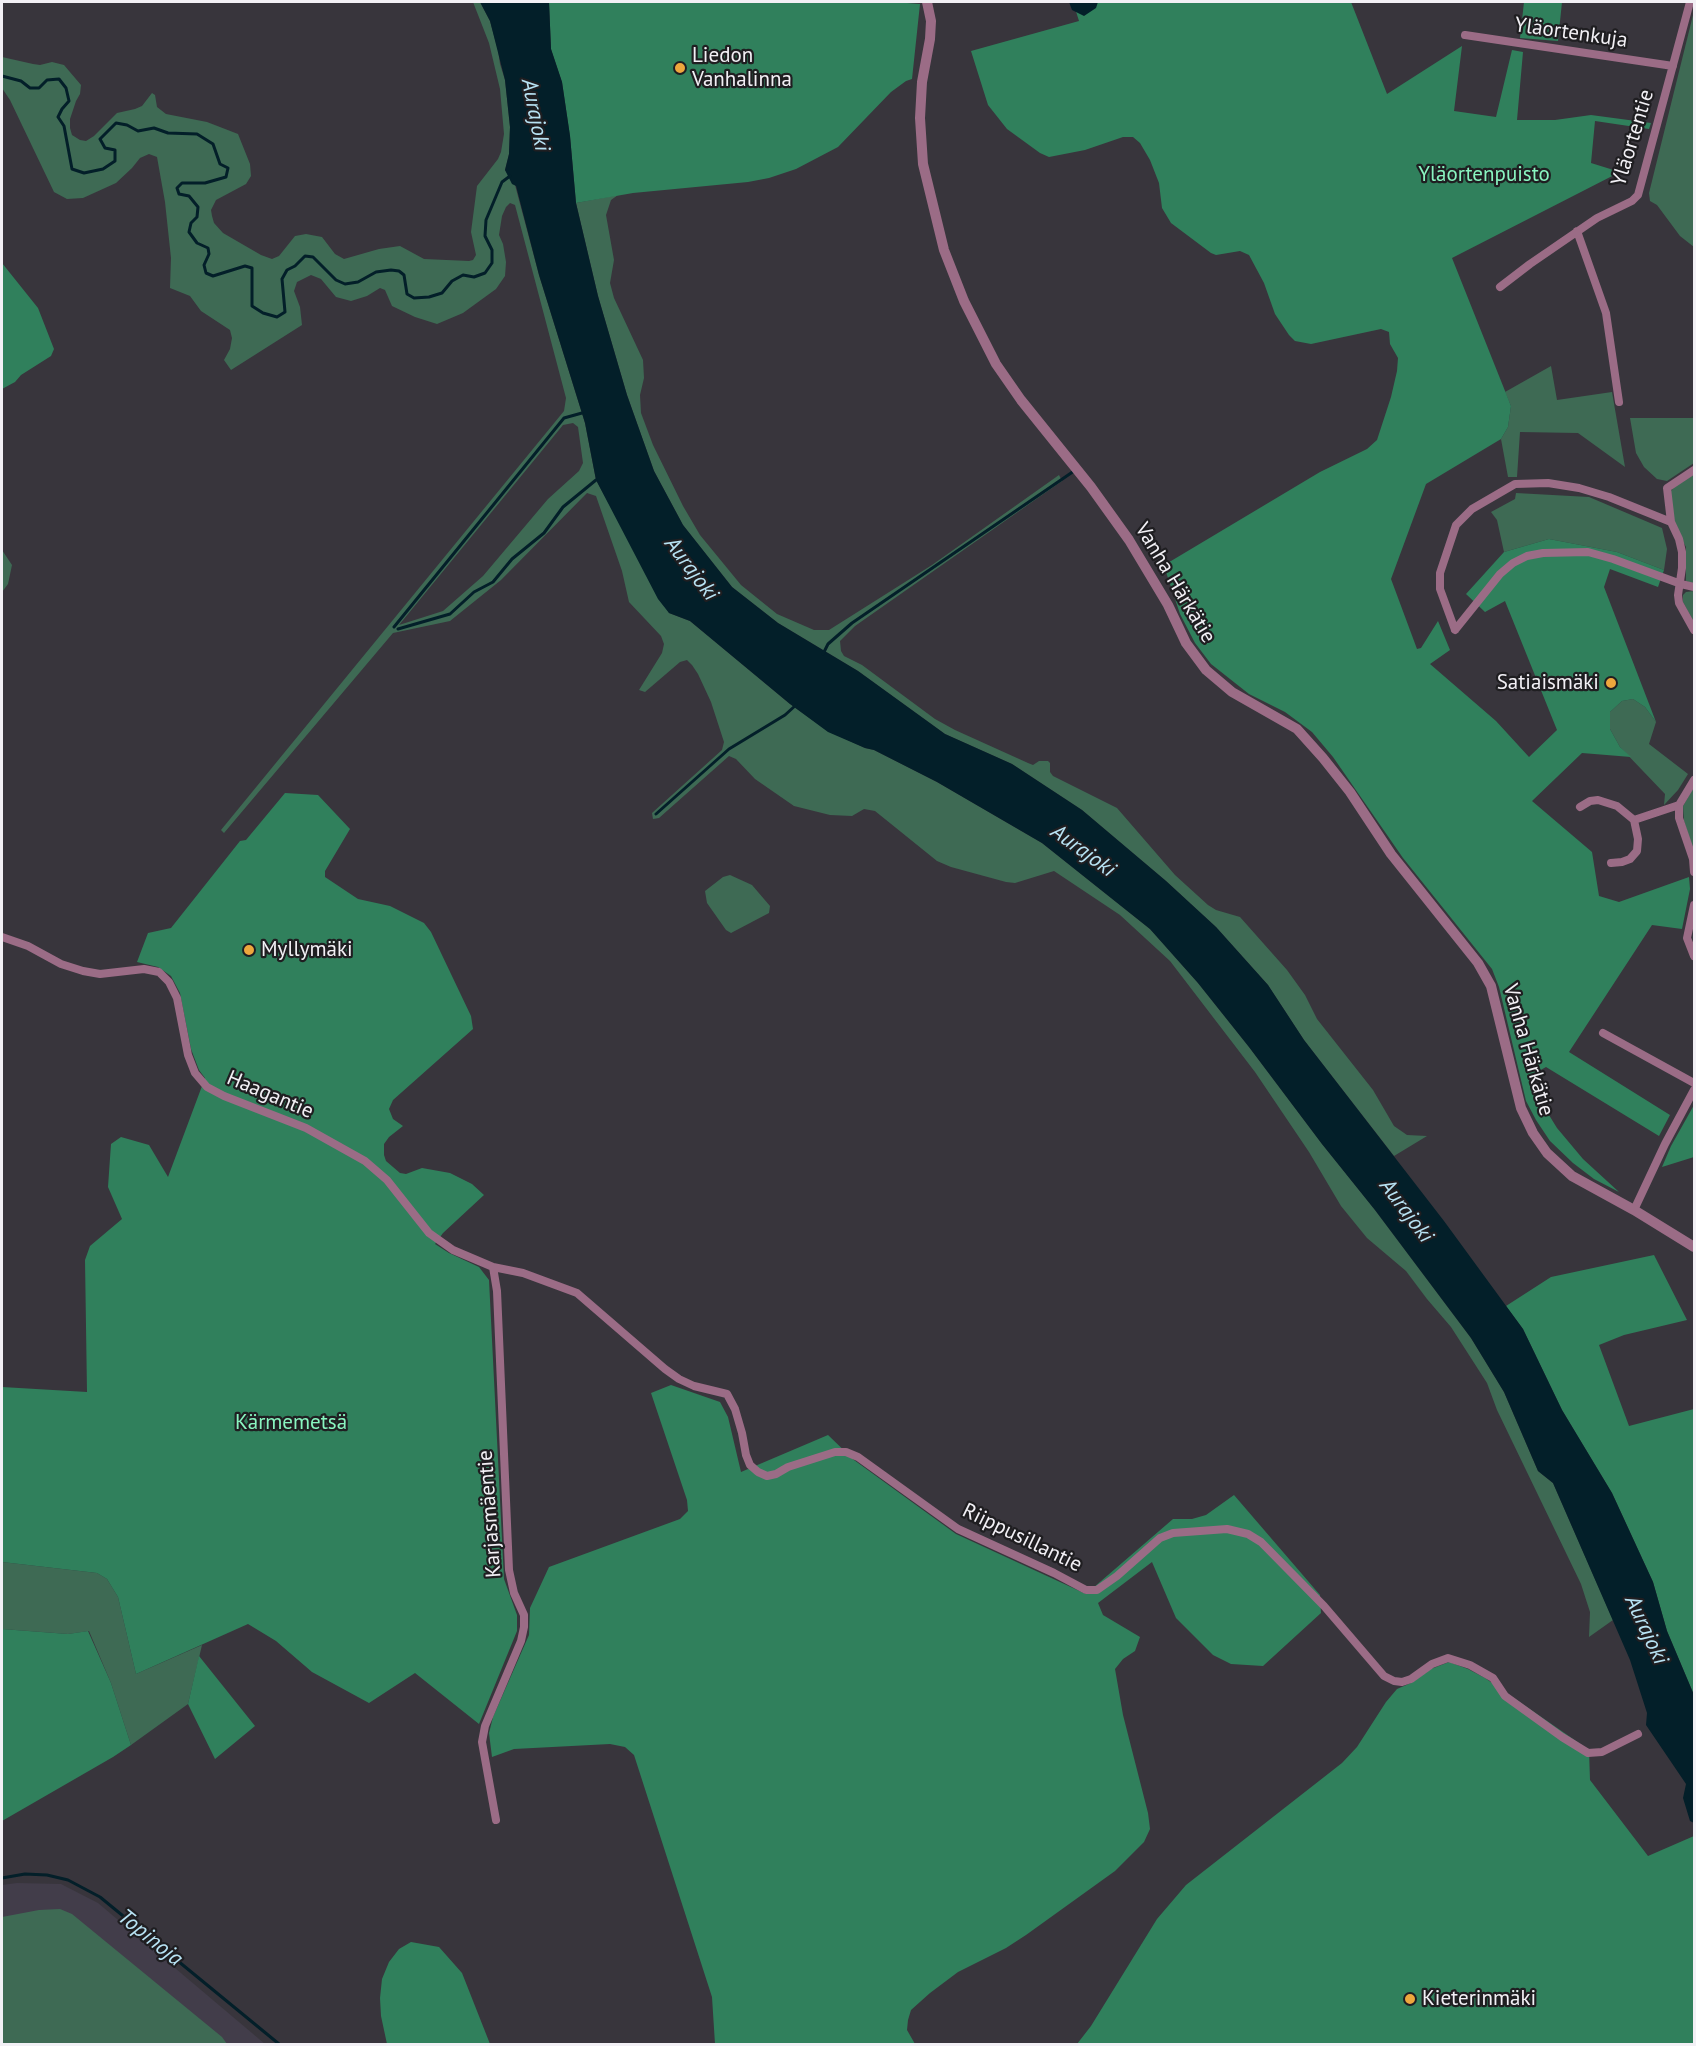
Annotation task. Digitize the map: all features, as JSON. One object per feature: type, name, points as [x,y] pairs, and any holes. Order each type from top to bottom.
[{"type":"street","name":"Vanha Härkätie","points":[[927,2],[931,21],[922,82],[920,118],[923,164],[944,250],[964,301],[996,364],[1129,540],[1168,605],[1186,643],[1206,670],[1233,692],[1287,723],[1303,736],[1350,792],[1391,854],[1478,963],[1491,986],[1521,1108],[1533,1134],[1547,1153],[1572,1176],[1634,1209],[1695,1247]]},
{"type":"street","name":"Yläortentie","points":[[1500,287],[1596,218],[1632,201],[1638,195],[1690,2]]},
{"type":"street","name":"Yläortenkuja","points":[[1465,35],[1673,66]]},
{"type":"street","points":[[1577,231],[1606,313],[1619,402]]},
{"type":"street","points":[[1695,470],[1667,488],[1671,522],[1682,552],[1679,603],[1695,630]]},
{"type":"street","points":[[1671,522],[1609,497],[1579,488],[1548,483],[1515,484],[1472,509],[1456,525],[1440,573],[1440,589],[1444,605],[1455,630],[1500,574],[1513,563],[1527,556],[1543,553],[1588,552],[1695,587]]},
{"type":"street","points":[[1695,780],[1679,805],[1679,818],[1695,872]]},
{"type":"street","points":[[1580,807],[1590,801],[1598,800],[1617,806],[1634,820],[1638,839],[1637,851],[1630,859],[1611,863]]},
{"type":"street","points":[[1634,820],[1679,805]]},
{"type":"street","points":[[1695,905],[1688,938],[1695,956]]},
{"type":"street","name":"Haagantie","points":[[2,937],[28,946],[61,964],[83,972],[100,974],[144,969],[159,972],[169,982],[177,998],[188,1055],[195,1073],[207,1087],[306,1128],[365,1161],[387,1180],[429,1233],[453,1250],[493,1266]]},
{"type":"street","points":[[1603,1033],[1695,1083]]},
{"type":"street","points":[[1634,1209],[1661,1152],[1695,1090]]},
{"type":"street","name":"Riippusillantie","points":[[493,1266],[523,1273],[577,1293],[665,1369],[694,1386],[727,1394],[735,1410],[746,1455],[750,1465],[758,1473],[767,1476],[776,1474],[788,1467],[835,1452],[846,1452],[858,1457],[958,1529],[1086,1590],[1097,1590],[1117,1576],[1160,1538],[1173,1533],[1227,1529],[1248,1534],[1262,1542],[1324,1606],[1384,1676],[1402,1682],[1412,1679],[1432,1664],[1448,1658],[1470,1665],[1493,1678],[1505,1696],[1557,1734],[1588,1753],[1602,1752],[1638,1734]]},
{"type":"street","name":"Karjasmäentie","points":[[493,1266],[497,1291],[508,1570],[514,1593],[524,1615],[521,1641],[485,1726],[482,1742],[496,1821]]},
{"type":"shaded area","points":[[61,1884],[98,1903],[265,2044],[2,2044],[2,1885]]},
{"type":"green space","points":[[473,2],[480,2],[490,21],[498,50],[505,80],[510,127],[509,154],[505,170],[515,185],[539,275],[585,423],[596,480],[669,613],[690,621],[790,704],[828,731],[874,750],[937,782],[1042,843],[1150,929],[1198,983],[1249,1047],[1471,1338],[1504,1392],[1538,1471],[1553,1483],[1613,1620],[1589,1637],[1590,1612],[1581,1584],[1497,1410],[1487,1383],[1451,1327],[1406,1271],[1367,1238],[1341,1206],[1309,1152],[1255,1072],[1170,961],[1120,915],[1054,871],[1015,883],[951,867],[937,861],[875,811],[864,809],[852,816],[830,815],[794,806],[755,779],[736,759],[729,756],[659,818],[653,819],[652,813],[722,750],[724,742],[711,702],[698,674],[687,660],[680,662],[645,692],[639,690],[662,653],[664,644],[661,636],[629,602],[622,571],[596,496],[587,493],[501,580],[450,621],[393,633],[224,833],[221,830],[564,411],[566,398],[515,205],[510,203],[506,207],[499,235],[506,262],[505,276],[496,289],[463,313],[437,324],[392,306],[385,290],[380,288],[367,296],[351,301],[336,297],[321,279],[311,275],[297,282],[294,291],[300,307],[302,325],[231,370],[224,360],[230,349],[232,338],[230,330],[201,311],[190,296],[170,288],[171,258],[157,157],[149,154],[140,158],[116,183],[83,198],[67,199],[54,192],[2,88],[2,57],[40,65],[52,62],[64,65],[81,85],[80,94],[70,119],[72,135],[80,140],[86,141],[94,136],[117,113],[142,106],[152,93],[155,95],[157,107],[166,114],[207,122],[238,134],[250,164],[251,176],[246,184],[216,200],[211,210],[212,216],[214,223],[223,233],[261,255],[272,259],[279,256],[295,236],[306,234],[322,237],[335,254],[344,259],[379,249],[400,246],[424,259],[469,261],[473,260],[476,255],[471,232],[477,186],[498,159],[504,134],[500,89],[489,43]],"holes":[[[573,423],[578,427],[583,463],[579,471],[548,499],[483,576],[443,611],[399,625],[563,425]]]},
{"type":"green space","points":[[549,2],[894,2],[920,4],[912,79],[891,92],[838,147],[796,169],[748,182],[633,193],[576,203],[562,82],[551,49]]},
{"type":"green space","name":"Yläortenpuisto","points":[[1073,2],[1351,2],[1387,94],[1462,46],[1454,111],[1496,117],[1512,50],[1523,52],[1517,120],[1555,120],[1591,115],[1651,123],[1649,129],[1595,121],[1591,163],[1620,172],[1452,258],[1511,406],[1508,427],[1501,439],[1426,484],[1391,579],[1417,649],[1421,648],[1438,621],[1450,650],[1430,664],[1496,721],[1529,757],[1557,730],[1505,601],[1485,612],[1466,594],[1504,552],[1549,539],[1617,552],[1664,570],[1658,587],[1610,569],[1604,587],[1656,722],[1645,707],[1633,699],[1622,701],[1610,712],[1610,729],[1620,747],[1631,757],[1582,753],[1532,801],[1592,852],[1599,896],[1619,902],[1689,877],[1690,889],[1682,929],[1652,925],[1569,1052],[1670,1115],[1659,1136],[1546,1067],[1530,1076],[1536,1094],[1557,1128],[1583,1159],[1619,1192],[1594,1179],[1573,1163],[1550,1141],[1536,1120],[1526,1101],[1499,987],[1492,969],[1403,858],[1333,757],[1312,732],[1285,712],[1249,694],[1211,664],[1195,643],[1180,614],[1163,563],[1171,561],[1320,472],[1367,449],[1377,440],[1391,397],[1398,358],[1390,344],[1389,332],[1381,329],[1311,344],[1295,341],[1275,314],[1264,283],[1249,255],[1240,251],[1216,255],[1211,253],[1171,223],[1162,208],[1159,183],[1150,160],[1140,143],[1133,137],[1123,137],[1085,150],[1049,157],[1007,129],[988,105],[971,51],[1079,21]]},
{"type":"green space","points":[[1524,2],[1562,2],[1558,41],[1520,38]]},
{"type":"green space","points":[[1694,11],[1694,247],[1680,236],[1657,205],[1650,201],[1649,193]]},
{"type":"green space","points":[[618,195],[611,200],[606,215],[614,260],[610,283],[614,298],[643,360],[641,413],[653,445],[683,506],[700,535],[741,585],[777,614],[814,630],[829,630],[932,565],[1059,475],[1062,481],[855,626],[840,641],[841,651],[844,656],[862,665],[935,719],[1033,765],[1039,761],[1048,761],[1053,776],[1117,808],[1175,875],[1208,905],[1216,910],[1240,917],[1287,970],[1305,995],[1317,1019],[1373,1090],[1394,1126],[1407,1135],[1427,1136],[1394,1156],[1304,1040],[1268,985],[1216,927],[1082,810],[1012,764],[945,734],[858,671],[778,623],[732,587],[683,525],[654,471],[627,395],[598,296],[576,203]]},
{"type":"green space","points":[[2,263],[38,308],[54,349],[51,356],[2,389]]},
{"type":"green space","points":[[1551,366],[1557,400],[1612,392],[1625,467],[1578,433],[1520,432],[1517,477],[1508,477],[1501,439],[1508,427],[1511,406],[1505,392]]},
{"type":"green space","points":[[1630,418],[1694,418],[1694,463],[1667,481],[1657,479],[1644,467],[1636,453]]},
{"type":"green space","points":[[1694,474],[1694,584],[1686,581],[1686,547],[1673,523],[1671,491]]},
{"type":"green space","points":[[1516,493],[1589,497],[1662,528],[1667,549],[1664,570],[1617,552],[1549,539],[1504,552],[1497,520],[1491,512],[1515,499]]},
{"type":"green space","points":[[2,550],[12,565],[8,584],[2,592]]},
{"type":"green space","points":[[1694,591],[1694,622],[1683,602],[1683,595]]},
{"type":"green space","points":[[1633,699],[1645,707],[1656,722],[1649,744],[1688,774],[1678,790],[1664,805],[1665,794],[1620,747],[1610,729],[1610,712],[1622,701]]},
{"type":"green space","points":[[1694,787],[1694,853],[1684,821],[1683,806]]},
{"type":"green space","name":"Kärmemetsä","points":[[285,793],[318,795],[350,829],[325,871],[325,877],[358,899],[390,906],[424,923],[431,932],[471,1016],[473,1029],[393,1100],[389,1109],[393,1119],[403,1126],[384,1144],[384,1155],[386,1161],[400,1173],[406,1174],[422,1168],[450,1173],[472,1184],[484,1195],[443,1233],[435,1244],[479,1267],[489,1280],[504,1579],[517,1615],[517,1631],[479,1724],[415,1673],[369,1703],[312,1672],[276,1641],[248,1624],[136,1674],[118,1597],[107,1579],[97,1573],[2,1562],[2,1387],[87,1392],[85,1260],[90,1246],[122,1219],[108,1187],[111,1144],[121,1137],[149,1145],[168,1177],[205,1078],[199,1070],[191,1049],[180,993],[171,976],[158,967],[137,962],[148,933],[171,928],[240,841],[246,840]]},
{"type":"green space","points":[[730,875],[752,885],[770,906],[769,913],[731,933],[726,930],[707,903],[705,891],[723,877]]},
{"type":"green space","points":[[1694,1105],[1694,1157],[1662,1167],[1671,1146]]},
{"type":"green space","points":[[1654,1255],[1687,1320],[1624,1335],[1599,1345],[1629,1426],[1694,1409],[1694,1695],[1667,1631],[1653,1582],[1612,1493],[1562,1410],[1523,1329],[1506,1306],[1551,1277]]},
{"type":"green space","points":[[671,1385],[720,1402],[728,1417],[741,1472],[828,1435],[854,1460],[956,1534],[1086,1594],[1173,1519],[1192,1519],[1206,1515],[1234,1495],[1320,1595],[1321,1613],[1263,1666],[1231,1664],[1213,1655],[1176,1618],[1152,1562],[1098,1603],[1103,1615],[1140,1637],[1135,1651],[1123,1659],[1115,1669],[1123,1715],[1150,1829],[1144,1842],[1115,1871],[1006,1948],[958,1972],[911,2010],[907,2030],[915,2044],[715,2044],[712,1997],[634,1755],[625,1747],[610,1744],[514,1749],[492,1757],[489,1733],[493,1717],[529,1635],[530,1608],[549,1567],[680,1519],[688,1511],[687,1500],[651,1393]]},
{"type":"green space","points":[[2,1562],[97,1573],[107,1579],[118,1597],[136,1674],[202,1645],[188,1704],[131,1745],[111,1683],[89,1631],[68,1634],[2,1629]]},
{"type":"green space","points":[[2,1629],[68,1634],[88,1631],[111,1683],[131,1745],[2,1821]]},
{"type":"green space","points":[[199,1656],[255,1726],[215,1759],[188,1704]]},
{"type":"green space","points":[[1449,1662],[1485,1678],[1589,1750],[1590,1780],[1648,1856],[1694,1836],[1694,2044],[1077,2044],[1091,2026],[1157,1919],[1186,1885],[1342,1763],[1357,1747],[1397,1689],[1411,1683],[1431,1669]]},
{"type":"green space","points":[[60,1909],[72,1914],[222,2037],[227,2044],[2,2044],[2,1917],[39,1910]]},
{"type":"green space","points":[[411,1942],[439,1947],[462,1973],[490,2044],[387,2044],[381,2016],[382,1979],[389,1962],[399,1949]]},
{"type":"water","name":"Aurajoki","points":[[480,2],[549,2],[551,49],[562,82],[576,203],[598,296],[627,395],[654,471],[683,525],[732,587],[778,623],[858,671],[945,734],[1012,764],[1082,810],[1216,927],[1268,985],[1304,1040],[1444,1221],[1523,1329],[1562,1410],[1612,1493],[1653,1582],[1667,1631],[1694,1695],[1694,1823],[1690,1821],[1683,1798],[1686,1784],[1646,1725],[1647,1713],[1630,1660],[1553,1483],[1538,1471],[1504,1392],[1471,1338],[1375,1210],[1198,983],[1150,929],[1042,843],[937,782],[874,750],[828,732],[790,704],[690,621],[669,613],[658,599],[596,480],[585,423],[539,275],[516,186],[512,184],[505,170],[509,154],[510,127],[505,80],[490,21]]},
{"type":"water","points":[[1069,2],[1098,2],[1096,8],[1084,16],[1072,10]]},
{"type":"waterway","points":[[2,76],[21,81],[30,88],[39,88],[47,80],[59,79],[66,88],[69,101],[58,117],[64,126],[72,169],[84,173],[103,169],[115,161],[115,150],[105,148],[100,139],[116,123],[127,125],[138,131],[154,128],[168,133],[197,134],[213,144],[220,164],[228,168],[226,177],[205,183],[182,183],[177,188],[179,194],[189,196],[198,207],[197,217],[191,223],[189,232],[197,243],[208,248],[209,254],[204,265],[206,273],[213,276],[245,266],[252,268],[252,306],[263,313],[277,317],[285,312],[282,279],[287,270],[305,256],[313,257],[336,280],[345,284],[358,282],[376,272],[399,271],[404,275],[407,294],[414,298],[442,293],[452,281],[463,275],[474,277],[485,273],[492,263],[492,250],[485,236],[486,220],[502,182],[510,176]]},
{"type":"waterway","points":[[394,627],[564,418],[582,413]]},
{"type":"waterway","points":[[823,654],[828,644],[852,623],[1074,471]]},
{"type":"waterway","points":[[398,629],[450,614],[474,592],[493,582],[512,559],[544,533],[563,507],[596,480]]},
{"type":"waterway","points":[[656,814],[729,749],[785,715],[796,705]]},
{"type":"waterway","name":"Topinoja","points":[[2,1878],[25,1874],[47,1875],[68,1880],[100,1897],[279,2044]]},
{"type":"place","name":"Liedon Vanhalinna","points":[[680,68]]},
{"type":"place","name":"Satiaismäki","points":[[1611,683]]},
{"type":"place","name":"Myllymäki","points":[[249,950]]},
{"type":"place","name":"Kieterinmäki","points":[[1410,1999]]}]
